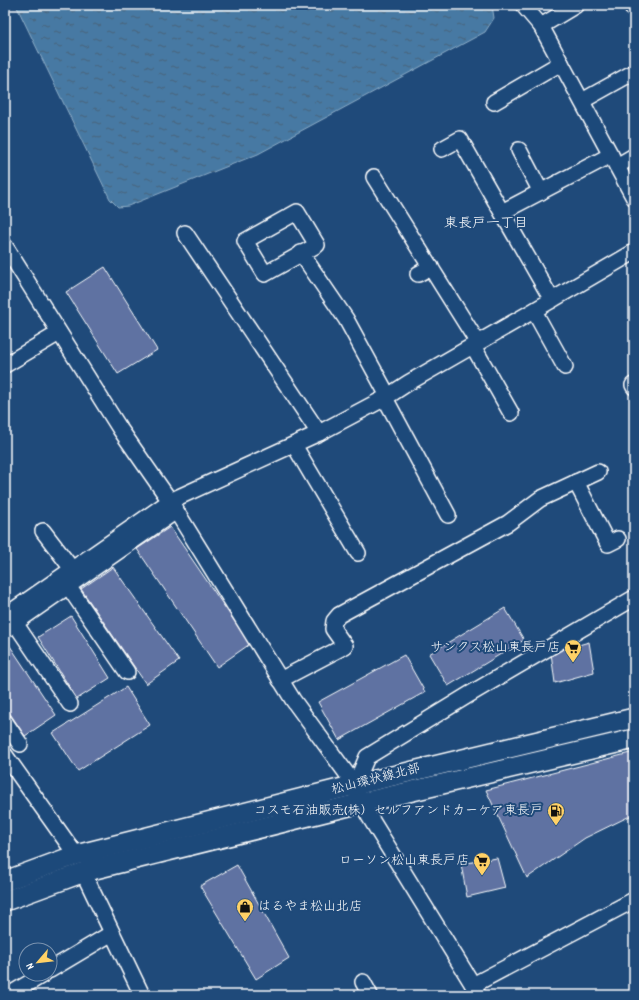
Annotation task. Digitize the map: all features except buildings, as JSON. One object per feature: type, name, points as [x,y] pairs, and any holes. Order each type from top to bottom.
[{"type":"street","points":[[523,5],[541,26],[634,198]]},
{"type":"street","points":[[541,26],[576,5]]},
{"type":"street","points":[[631,5],[634,10]]},
{"type":"street","points":[[494,102],[561,63]]},
{"type":"street","points":[[582,101],[634,72]]},
{"type":"street","points":[[442,149],[460,139],[552,300]]},
{"type":"street","points":[[519,150],[541,192]]},
{"type":"street","points":[[502,212],[541,192],[614,160],[634,156]]},
{"type":"street","points":[[374,177],[424,271],[476,344],[511,413]]},
{"type":"street","points":[[296,212],[317,245],[301,253],[265,274],[245,241],[296,212]]},
{"type":"street","points":[[185,233],[319,433]]},
{"type":"street","points":[[5,246],[120,429],[173,506],[280,680],[355,785],[362,803],[473,991],[634,900]]},
{"type":"street","points":[[8,623],[72,569],[173,506],[319,433],[387,397],[408,383],[634,252]]},
{"type":"street","points":[[301,253],[346,319],[448,515]]},
{"type":"street","points":[[534,311],[565,367]]},
{"type":"street","points":[[5,365],[59,333]]},
{"type":"street","points":[[294,445],[358,553]]},
{"type":"street","points":[[280,680],[345,646],[333,629],[334,621],[339,616],[508,523],[540,499],[598,472]]},
{"type":"street","points":[[576,482],[608,544],[618,539]]},
{"type":"street","points":[[8,623],[68,586],[173,506]]},
{"type":"street","points":[[43,531],[72,569]]},
{"type":"street","points":[[68,586],[127,672]]},
{"type":"street","points":[[355,785],[367,757],[470,694],[634,598]]},
{"type":"street","points":[[8,623],[70,704]]},
{"type":"street","points":[[630,719],[634,738]]},
{"type":"street","name":"松山環状線北部","points":[[5,881],[76,855],[355,785],[630,719]]},
{"type":"street","points":[[5,722],[20,744]]},
{"type":"street","name":"松山環状線北部","points":[[5,901],[83,872],[634,738]]},
{"type":"street","points":[[5,755],[76,855]]},
{"type":"street","points":[[83,872],[142,995]]},
{"type":"street","points":[[58,965],[112,933]]},
{"type":"street","points":[[9,995],[31,982]]},
{"type":"water","points":[[16,5],[492,5],[494,18],[485,32],[258,154],[128,206],[118,207],[110,199]]},
{"type":"place","name":"サンクス松山東長戸店","points":[[573,663]]},
{"type":"place","name":"コスモ石油販売(株）セルフアンドカーケア東長戸","points":[[556,826]]},
{"type":"place","name":"ローソン松山東長戸店","points":[[482,876]]},
{"type":"place","name":"はるやま松山北店","points":[[245,922]]},
{"type":"district","name":"東長戸一丁目","points":[[486,224]]}]
